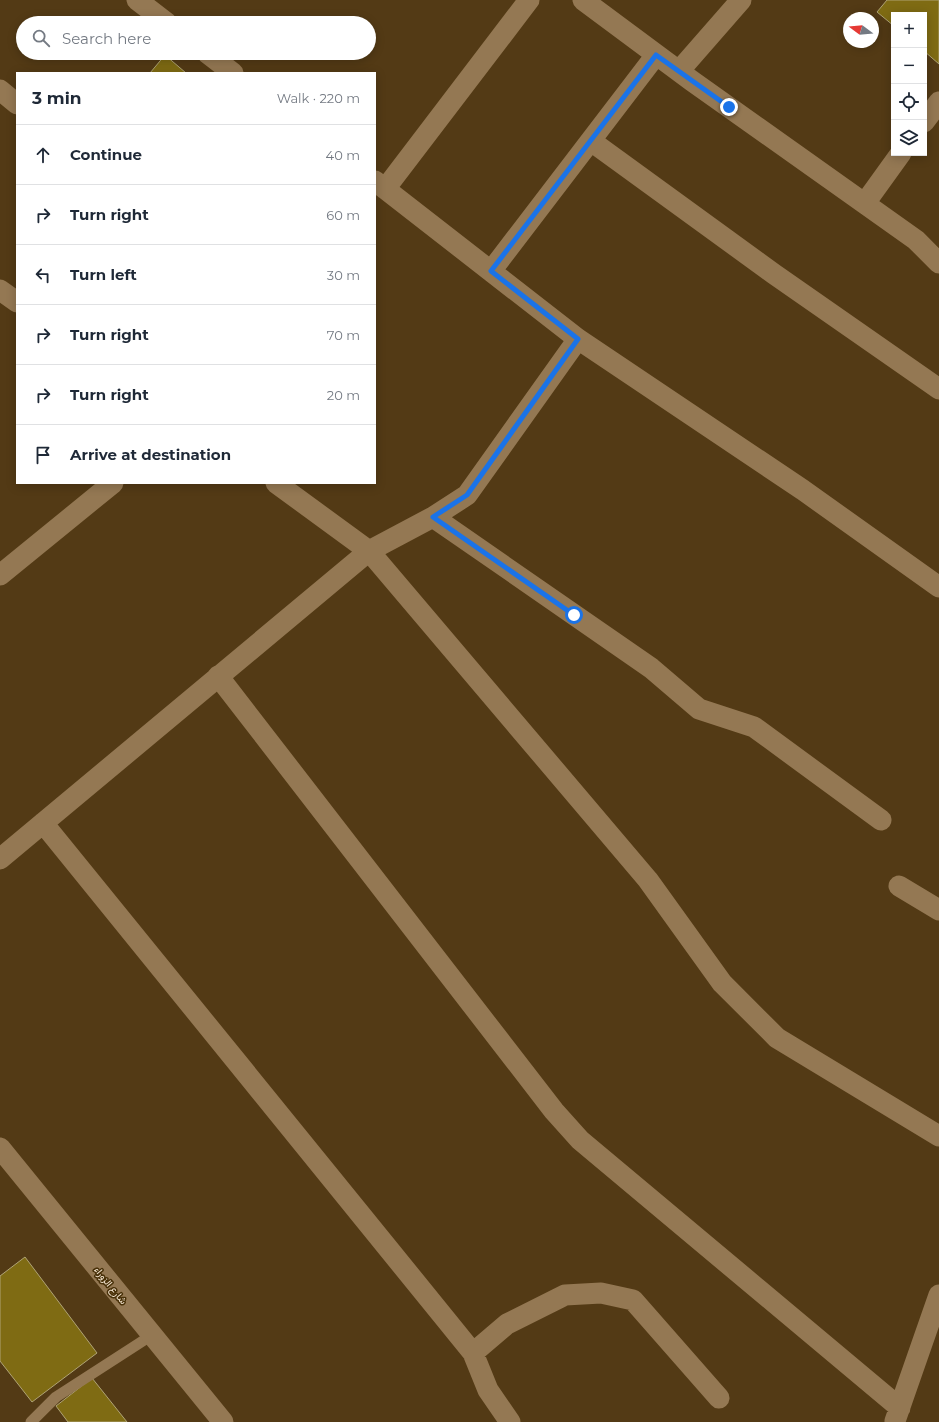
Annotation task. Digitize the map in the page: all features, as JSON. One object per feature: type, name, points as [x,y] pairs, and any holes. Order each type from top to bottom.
[{"type":"street","points":[[137,0],[158,16]]},
{"type":"street","points":[[528,0],[380,185],[578,339],[803,490],[939,587]]},
{"type":"street","points":[[583,0],[656,55],[916,240],[939,263]]},
{"type":"street","points":[[679,71],[741,0]]},
{"type":"street","points":[[491,271],[656,55]]},
{"type":"street","points":[[216,60],[232,72]]},
{"type":"street","points":[[0,90],[16,103]]},
{"type":"street","points":[[926,120],[939,102]]},
{"type":"street","points":[[591,141],[774,274],[939,389]]},
{"type":"street","points":[[865,203],[900,156]]},
{"type":"street","points":[[0,859],[369,551],[433,517],[467,495],[578,339]]},
{"type":"street","points":[[0,575],[112,484]]},
{"type":"street","points":[[277,484],[369,551],[648,880],[722,983],[778,1038],[939,1136]]},
{"type":"street","points":[[433,517],[651,668],[700,709],[754,727],[881,820]]},
{"type":"street","points":[[218,676],[554,1111],[580,1140],[896,1419],[939,1295]]},
{"type":"street","points":[[42,823],[473,1353],[488,1390],[510,1422]]},
{"type":"street","points":[[899,886],[939,910]]},
{"type":"street","name":"شارع الزوراء","points":[[0,1148],[223,1422]]},
{"type":"street","points":[[473,1353],[507,1324],[565,1295],[601,1293],[633,1300],[719,1398]]},
{"type":"lane","points":[[32,1422],[56,1397],[152,1335]]},
{"type":"building","points":[[887,0],[939,0],[939,64],[927,54],[927,12],[891,12],[891,24],[879,12],[877,12]]},
{"type":"building","points":[[161,60],[171,60],[185,72],[151,72]]},
{"type":"building","points":[[25,1257],[97,1353],[32,1402],[0,1361],[0,1276]]},
{"type":"building","points":[[92,1378],[127,1422],[68,1422],[56,1406]]},
{"type":"route","points":[[574,615],[433,517],[467,495],[578,339],[491,271],[656,55],[729,107]]}]
